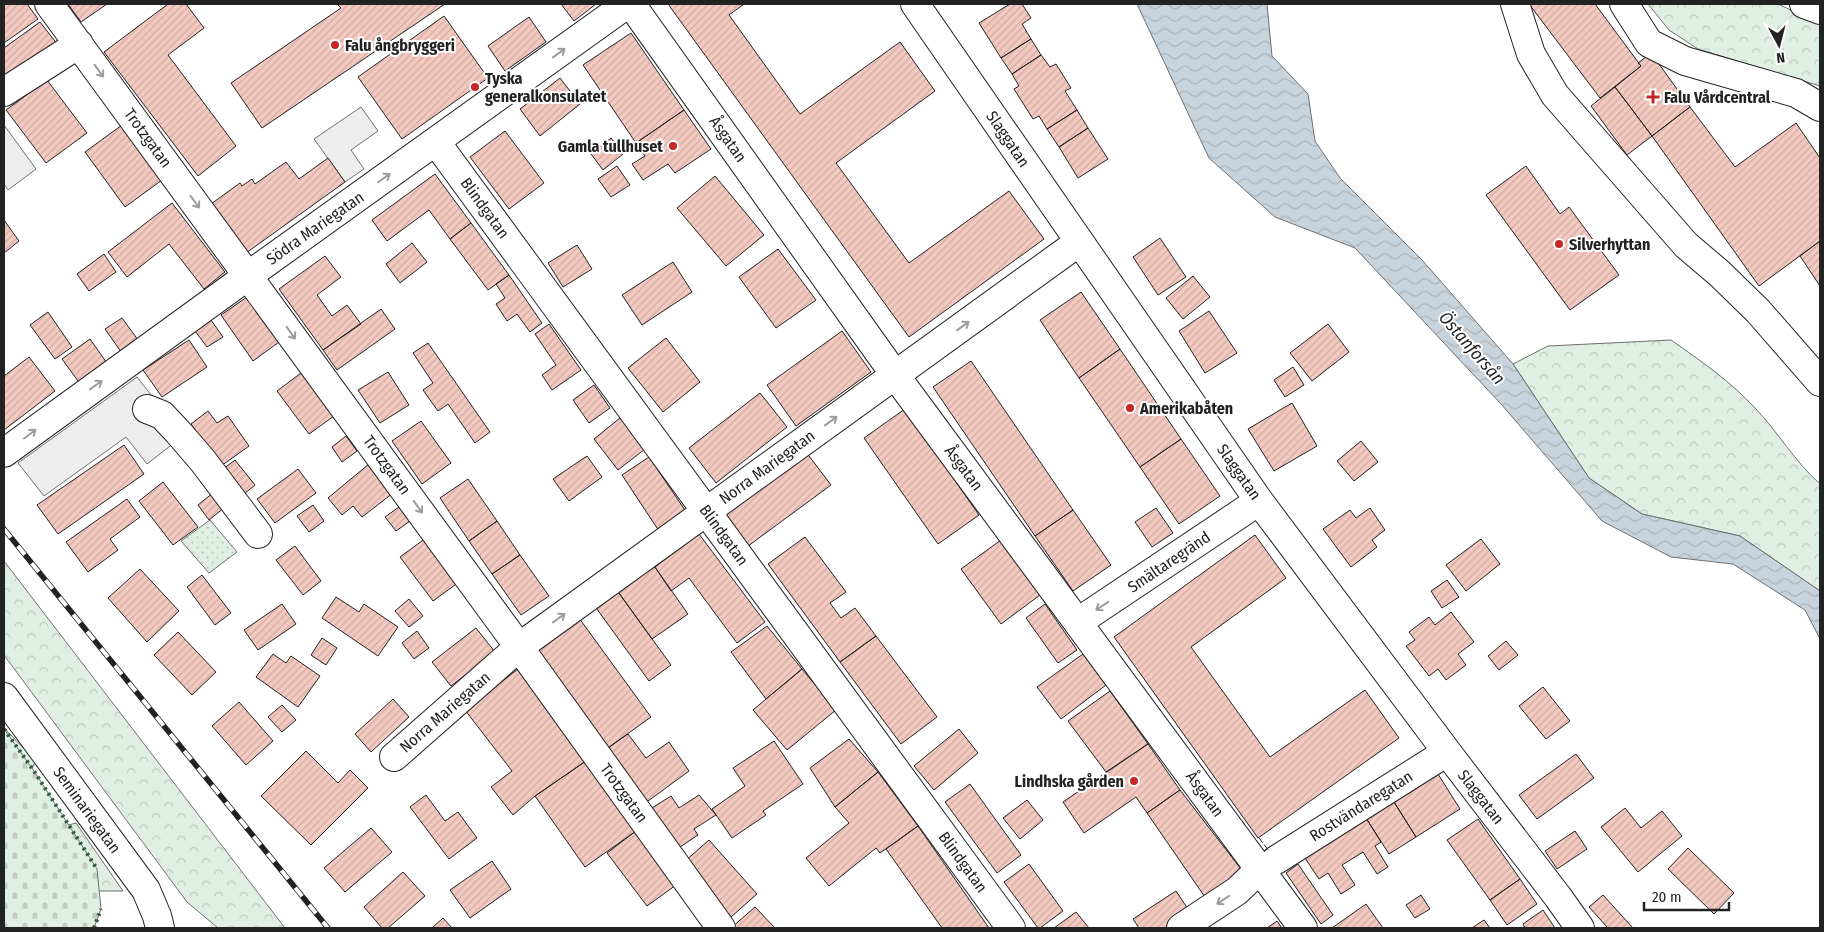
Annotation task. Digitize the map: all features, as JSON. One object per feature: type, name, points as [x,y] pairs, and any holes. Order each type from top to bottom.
[{"type":"street","name":"Trotzgatan","points":[[50,4],[520,647],[721,928]]},
{"type":"street","name":"Södra Mariegatan","points":[[4,454],[249,274],[627,4]]},
{"type":"street","name":"Åsgatan","points":[[631,4],[895,375],[1078,622],[1268,865],[1303,928]]},
{"type":"street","name":"Slaggatan","points":[[915,4],[1259,501],[1580,928]]},
{"type":"street","points":[[1515,4],[1531,54],[1555,95],[1686,245],[1719,273],[1758,311],[1820,382]]},
{"type":"street","points":[[1624,4],[1649,43],[1685,61],[1796,93],[1820,107]]},
{"type":"street","points":[[1804,4],[1820,10]]},
{"type":"street","points":[[4,92],[79,44]]},
{"type":"street","name":"Blindgatan","points":[[436,142],[1011,928]]},
{"type":"street","name":"Norra Mariegatan","points":[[394,757],[520,647],[1079,242]]},
{"type":"street","points":[[147,409],[162,415],[204,461],[258,534]]},
{"type":"street","name":"Smältaregränd","points":[[1078,622],[1259,501]]},
{"type":"street","name":"Seminariegatan","points":[[4,697],[146,890],[152,924]]},
{"type":"street","name":"Rostvändaregatan","points":[[1181,928],[1237,891],[1268,865],[1446,752]]},
{"type":"green space","points":[[1648,4],[1778,4],[1820,24],[1820,86],[1698,49],[1669,30]]},
{"type":"green space","points":[[1671,340],[1736,389],[1763,417],[1820,484],[1820,591],[1740,536],[1642,514],[1589,478],[1513,364],[1548,346]]},
{"type":"green space","points":[[210,520],[237,552],[209,573],[181,541]]},
{"type":"green space","points":[[4,561],[285,928],[218,928],[187,902],[4,655]]},
{"type":"green space","points":[[4,728],[36,761],[19,790],[4,797]]},
{"type":"green space","points":[[4,729],[34,771],[97,869],[101,909],[94,928],[4,928]]},
{"type":"green space","points":[[76,823],[123,891],[91,891],[29,928],[54,829]]},
{"type":"shaded area","points":[[361,107],[378,131],[351,150],[364,169],[345,182],[314,139]]},
{"type":"shaded area","points":[[4,125],[36,169],[8,190],[4,184]]},
{"type":"shaded area","points":[[137,377],[183,436],[147,464],[126,437],[44,496],[18,463]]},
{"type":"water","name":"Östanforsån","points":[[1137,4],[1267,4],[1272,56],[1308,94],[1315,141],[1340,178],[1423,261],[1513,364],[1589,478],[1642,514],[1740,536],[1820,591],[1820,639],[1805,610],[1733,564],[1671,557],[1602,521],[1501,404],[1355,248],[1275,217],[1209,158]]},
{"type":"building","points":[[4,4],[27,4],[38,19],[4,43]]},
{"type":"building","points":[[68,4],[107,4],[81,22]]},
{"type":"building","points":[[168,4],[186,4],[204,28],[168,55],[236,146],[198,176],[104,52]]},
{"type":"building","name":"Falu ångbryggeri","points":[[337,4],[445,4],[262,128],[231,83],[341,8]]},
{"type":"building","points":[[561,4],[596,4],[574,21]]},
{"type":"building","points":[[668,4],[744,4],[729,15],[800,114],[900,42],[935,91],[836,163],[909,263],[1009,191],[1044,239],[909,337]]},
{"type":"building","points":[[1010,4],[1022,4],[1031,18],[1022,24],[1031,39],[1001,58],[979,23]]},
{"type":"building","points":[[1529,4],[1595,4],[1641,66],[1600,98]]},
{"type":"building","points":[[444,16],[488,78],[402,139],[358,77]]},
{"type":"building","points":[[529,17],[546,42],[505,71],[488,46]]},
{"type":"building","points":[[40,22],[58,45],[4,84],[4,48]]},
{"type":"building","points":[[631,33],[684,110],[636,143],[583,65]]},
{"type":"building","points":[[1031,39],[1041,55],[1012,74],[1001,58]]},
{"type":"building","name":"Falu Vårdcentral","points":[[1651,53],[1690,107],[1652,136],[1615,87],[1641,66],[1638,63]]},
{"type":"building","points":[[1041,55],[1050,67],[1056,64],[1071,88],[1065,91],[1077,110],[1047,129],[1039,116],[1033,119],[1014,89],[1019,86],[1012,74]]},
{"type":"building","points":[[560,78],[580,104],[540,136],[520,109]]},
{"type":"building","points":[[47,80],[87,133],[46,163],[6,110]]},
{"type":"building","points":[[1615,87],[1652,136],[1627,155],[1591,106]]},
{"type":"building","points":[[1690,107],[1735,167],[1796,123],[1820,158],[1820,241],[1759,286],[1652,136]]},
{"type":"building","name":"Gamla tullhuset","points":[[684,110],[711,149],[675,173],[668,164],[643,180],[632,164],[645,156],[636,143]]},
{"type":"building","points":[[1077,110],[1088,128],[1059,147],[1047,129]]},
{"type":"building","points":[[122,125],[162,180],[125,207],[85,152]]},
{"type":"building","points":[[1088,128],[1108,159],[1078,178],[1059,147]]},
{"type":"building","points":[[505,131],[544,183],[509,209],[470,157]]},
{"type":"building","points":[[611,138],[623,154],[603,170],[591,154]]},
{"type":"building","points":[[328,158],[345,182],[246,253],[211,204],[240,183],[242,186],[252,179],[255,184],[286,162],[299,179]]},
{"type":"building","points":[[617,166],[630,185],[611,197],[598,179]]},
{"type":"building","name":"Silverhyttan","points":[[1526,166],[1560,214],[1569,207],[1619,275],[1570,310],[1486,195]]},
{"type":"building","points":[[435,174],[471,223],[450,239],[429,210],[387,241],[372,220]]},
{"type":"building","points":[[715,176],[764,235],[726,266],[677,208]]},
{"type":"building","points":[[172,203],[225,272],[204,289],[169,244],[127,277],[108,252]]},
{"type":"building","points":[[4,220],[19,241],[4,253]]},
{"type":"building","points":[[471,223],[509,275],[488,290],[450,239]]},
{"type":"building","points":[[1160,238],[1186,277],[1158,295],[1133,257]]},
{"type":"building","points":[[1820,241],[1820,286],[1800,256]]},
{"type":"building","points":[[412,243],[427,262],[400,283],[386,264]]},
{"type":"building","points":[[577,245],[592,269],[563,287],[548,263]]},
{"type":"building","points":[[778,249],[816,300],[776,328],[739,277]]},
{"type":"building","points":[[104,254],[116,272],[89,291],[77,274]]},
{"type":"building","points":[[325,256],[341,277],[317,295],[332,316],[347,305],[361,324],[323,350],[279,289]]},
{"type":"building","points":[[673,262],[692,292],[642,325],[622,295]]},
{"type":"building","points":[[509,275],[542,323],[530,332],[517,314],[507,321],[496,304],[505,298],[496,284]]},
{"type":"building","points":[[1193,276],[1210,297],[1183,319],[1166,298]]},
{"type":"building","points":[[1081,292],[1120,349],[1079,378],[1040,320]]},
{"type":"building","points":[[247,297],[279,342],[253,361],[221,315]]},
{"type":"building","points":[[381,309],[395,329],[337,370],[323,350]]},
{"type":"building","points":[[1209,311],[1237,353],[1205,373],[1179,331]]},
{"type":"building","points":[[48,312],[72,347],[55,359],[30,325]]},
{"type":"building","points":[[122,318],[141,344],[124,356],[105,329]]},
{"type":"building","points":[[211,320],[223,337],[207,347],[195,331]]},
{"type":"building","points":[[549,324],[581,370],[552,390],[542,375],[556,365],[535,334]]},
{"type":"building","points":[[1328,324],[1349,352],[1312,381],[1290,353]]},
{"type":"building","points":[[842,331],[871,372],[796,426],[767,385]]},
{"type":"building","points":[[666,338],[700,382],[663,412],[628,368]]},
{"type":"building","points":[[90,339],[109,366],[81,385],[62,359]]},
{"type":"building","points":[[189,340],[207,367],[162,397],[143,370]]},
{"type":"building","points":[[428,343],[490,432],[475,443],[448,404],[438,411],[423,390],[433,383],[413,353]]},
{"type":"building","name":"Amerikabåten","points":[[1120,349],[1181,439],[1140,467],[1079,378]]},
{"type":"building","points":[[29,357],[55,391],[4,430],[4,376]]},
{"type":"building","points":[[971,361],[1073,510],[1035,536],[933,387]]},
{"type":"building","points":[[1293,367],[1304,385],[1285,397],[1274,380]]},
{"type":"building","points":[[388,372],[409,405],[380,423],[358,390]]},
{"type":"building","points":[[301,373],[334,416],[309,434],[277,391]]},
{"type":"building","points":[[594,385],[610,408],[589,423],[573,400]]},
{"type":"building","points":[[760,393],[787,427],[716,483],[689,448]]},
{"type":"building","points":[[1292,403],[1317,446],[1274,471],[1248,429]]},
{"type":"building","points":[[905,409],[979,515],[938,544],[864,438]]},
{"type":"building","points":[[208,411],[217,423],[228,416],[249,446],[221,466],[191,424]]},
{"type":"building","points":[[620,418],[645,449],[618,470],[594,439]]},
{"type":"building","points":[[421,421],[451,463],[422,484],[392,441]]},
{"type":"building","points":[[346,436],[357,451],[342,462],[332,447]]},
{"type":"building","name":"Amerikabåten","points":[[1181,439],[1220,496],[1179,524],[1140,467]]},
{"type":"building","points":[[1361,441],[1378,462],[1354,481],[1337,461]]},
{"type":"building","points":[[124,445],[144,474],[58,534],[37,505]]},
{"type":"building","points":[[806,452],[831,485],[744,549],[720,516]]},
{"type":"building","points":[[587,456],[602,477],[569,501],[553,479]]},
{"type":"building","points":[[649,457],[691,519],[663,537],[622,475]]},
{"type":"building","points":[[235,460],[255,485],[238,499],[218,473]]},
{"type":"building","points":[[369,464],[393,493],[362,517],[353,506],[342,515],[328,498]]},
{"type":"building","points":[[298,469],[316,493],[275,523],[257,499]]},
{"type":"building","points":[[468,479],[497,521],[469,541],[440,498]]},
{"type":"building","points":[[163,482],[198,527],[173,545],[139,501]]},
{"type":"building","points":[[214,492],[225,507],[209,520],[198,505]]},
{"type":"building","points":[[127,499],[140,517],[110,539],[118,550],[88,572],[66,542]]},
{"type":"building","points":[[313,505],[324,521],[309,532],[297,516]]},
{"type":"building","points":[[399,507],[410,521],[396,531],[385,517]]},
{"type":"building","points":[[1156,508],[1173,533],[1152,547],[1135,522]]},
{"type":"building","points":[[1370,508],[1385,530],[1372,540],[1377,547],[1351,567],[1323,529],[1350,510],[1356,518]]},
{"type":"building","points":[[1073,510],[1111,565],[1073,591],[1035,536]]},
{"type":"building","points":[[497,521],[520,555],[492,574],[469,541]]},
{"type":"building","points":[[699,534],[765,622],[737,643],[689,578],[671,591],[655,567]]},
{"type":"building","points":[[1255,535],[1286,578],[1191,647],[1270,757],[1365,690],[1399,738],[1258,838],[1114,637]]},
{"type":"building","points":[[805,537],[846,592],[830,603],[841,618],[855,608],[876,636],[840,662],[768,564]]},
{"type":"building","points":[[426,538],[459,582],[433,601],[400,557]]},
{"type":"building","points":[[1481,539],[1500,564],[1466,591],[1446,565]]},
{"type":"building","points":[[1001,540],[1040,595],[1001,624],[961,569]]},
{"type":"building","points":[[295,546],[321,581],[303,595],[276,560]]},
{"type":"building","points":[[520,555],[549,596],[521,615],[492,574]]},
{"type":"building","points":[[652,563],[688,614],[652,639],[616,589]]},
{"type":"building","points":[[140,569],[179,611],[147,642],[108,598]]},
{"type":"building","points":[[202,575],[231,613],[215,625],[187,587]]},
{"type":"building","points":[[1447,580],[1459,597],[1442,608],[1431,591]]},
{"type":"building","points":[[616,589],[671,665],[649,681],[594,605]]},
{"type":"building","points":[[336,597],[359,612],[364,604],[398,627],[378,656],[322,618]]},
{"type":"building","points":[[409,599],[423,616],[409,627],[395,611]]},
{"type":"building","points":[[282,604],[296,624],[258,650],[244,630]]},
{"type":"building","points":[[1045,604],[1077,650],[1058,663],[1026,618]]},
{"type":"building","points":[[1451,612],[1474,642],[1458,654],[1466,665],[1446,680],[1438,669],[1429,676],[1406,646],[1415,640],[1409,632],[1429,617],[1435,625]]},
{"type":"building","points":[[579,618],[651,717],[605,750],[533,652]]},
{"type":"building","points":[[767,626],[802,669],[766,699],[731,652]]},
{"type":"building","points":[[476,628],[495,652],[451,686],[432,662]]},
{"type":"building","points":[[417,631],[429,648],[414,659],[402,643]]},
{"type":"building","points":[[178,632],[216,672],[192,695],[154,655]]},
{"type":"building","points":[[876,636],[937,717],[901,744],[840,662]]},
{"type":"building","points":[[322,638],[337,648],[326,665],[311,655]]},
{"type":"building","points":[[1506,641],[1518,655],[1499,670],[1488,656]]},
{"type":"building","points":[[273,654],[286,663],[291,656],[320,676],[298,707],[256,677]]},
{"type":"building","points":[[1083,654],[1106,685],[1061,719],[1037,687]]},
{"type":"building","points":[[518,669],[586,761],[535,796],[513,815],[491,787],[512,771],[465,710]]},
{"type":"building","points":[[802,669],[836,710],[787,750],[753,710]]},
{"type":"building","points":[[1543,687],[1570,721],[1546,739],[1519,706]]},
{"type":"building","points":[[1110,691],[1148,744],[1106,772],[1068,721]]},
{"type":"building","points":[[393,699],[409,717],[371,752],[355,734]]},
{"type":"building","points":[[239,702],[273,741],[246,765],[212,726]]},
{"type":"building","points":[[282,705],[296,720],[282,732],[268,717]]},
{"type":"building","points":[[959,729],[978,753],[934,790],[914,766]]},
{"type":"building","points":[[628,734],[646,758],[669,742],[689,771],[644,804],[605,750]]},
{"type":"building","points":[[849,739],[878,772],[835,807],[810,768]]},
{"type":"building","points":[[774,741],[803,784],[763,811],[766,815],[732,838],[712,809],[745,786],[733,768]]},
{"type":"building","name":"Lindhska gården","points":[[1148,744],[1180,790],[1147,813],[1136,797],[1084,833],[1063,802]]},
{"type":"building","points":[[306,751],[338,783],[350,770],[368,788],[311,845],[261,796]]},
{"type":"building","points":[[1576,754],[1594,778],[1537,819],[1519,795]]},
{"type":"building","points":[[586,761],[636,831],[585,867],[535,796]]},
{"type":"building","points":[[878,772],[918,826],[880,853],[876,848],[829,886],[806,858],[849,823],[835,807]]},
{"type":"building","points":[[1438,774],[1460,809],[1416,837],[1394,802]]},
{"type":"building","points":[[970,784],[1021,855],[997,873],[945,802]]},
{"type":"building","name":"Lindhska gården","points":[[1180,790],[1244,873],[1207,900],[1147,813]]},
{"type":"building","points":[[426,795],[445,821],[458,812],[477,838],[449,859],[410,807]]},
{"type":"building","points":[[699,795],[716,815],[694,829],[698,835],[674,851],[647,811],[671,796],[679,808]]},
{"type":"building","points":[[1027,800],[1043,820],[1020,839],[1003,818]]},
{"type":"building","points":[[1394,802],[1416,837],[1389,854],[1366,818]]},
{"type":"building","points":[[1625,808],[1641,828],[1662,811],[1682,836],[1638,872],[1601,827]]},
{"type":"building","points":[[1366,818],[1381,842],[1375,846],[1388,867],[1377,874],[1363,852],[1342,865],[1355,885],[1341,894],[1328,873],[1319,879],[1305,858]]},
{"type":"building","points":[[1478,819],[1520,879],[1490,900],[1447,840]]},
{"type":"building","points":[[918,826],[989,928],[942,928],[886,849]]},
{"type":"building","points":[[371,828],[392,852],[345,892],[324,868]]},
{"type":"building","points":[[636,831],[676,885],[647,906],[607,853]]},
{"type":"building","points":[[1575,831],[1587,849],[1557,869],[1545,851]]},
{"type":"building","points":[[709,840],[757,894],[731,917],[683,863]]},
{"type":"building","points":[[1688,848],[1734,893],[1714,914],[1668,869]]},
{"type":"building","points":[[492,861],[511,889],[470,918],[450,890]]},
{"type":"building","points":[[1029,864],[1063,911],[1040,928],[1038,928],[1004,882]]},
{"type":"building","points":[[1298,864],[1333,915],[1321,924],[1286,873]]},
{"type":"building","points":[[403,872],[425,896],[388,928],[382,928],[364,907]]},
{"type":"building","points":[[1520,879],[1537,904],[1507,925],[1490,900]]},
{"type":"building","points":[[1176,891],[1190,912],[1165,928],[1139,928],[1133,919]]},
{"type":"building","points":[[1421,895],[1430,909],[1415,918],[1406,905]]},
{"type":"building","points":[[1603,895],[1633,928],[1608,928],[1589,907]]},
{"type":"building","points":[[1366,904],[1383,928],[1332,928]]},
{"type":"building","points":[[755,907],[775,928],[731,928]]},
{"type":"building","points":[[1543,910],[1555,928],[1525,928],[1523,924]]},
{"type":"building","points":[[1076,912],[1089,928],[1054,928]]},
{"type":"building","points":[[443,918],[452,928],[432,928]]},
{"type":"building","points":[[1484,920],[1490,928],[1472,928]]},
{"type":"building","points":[[1277,921],[1282,928],[1267,928]]},
{"type":"railway","points":[[4,529],[328,928]]},
{"type":"hedge","points":[[4,729],[34,771],[97,869]]},
{"type":"hedge","points":[[94,928],[101,909]]},
{"type":"fence","points":[[1259,838],[1269,851]]},
{"type":"place","name":"Falu ångbryggeri","points":[[335,45]]},
{"type":"place","name":"Tyska generalkonsulatet","points":[[475,87]]},
{"type":"place","name":"Falu Vårdcentral","points":[[1653,97]]},
{"type":"place","name":"Gamla tullhuset","points":[[673,146]]},
{"type":"place","name":"Silverhyttan","points":[[1559,244]]},
{"type":"place","name":"Amerikabåten","points":[[1130,408]]},
{"type":"place","name":"Lindhska gården","points":[[1134,781]]}]
